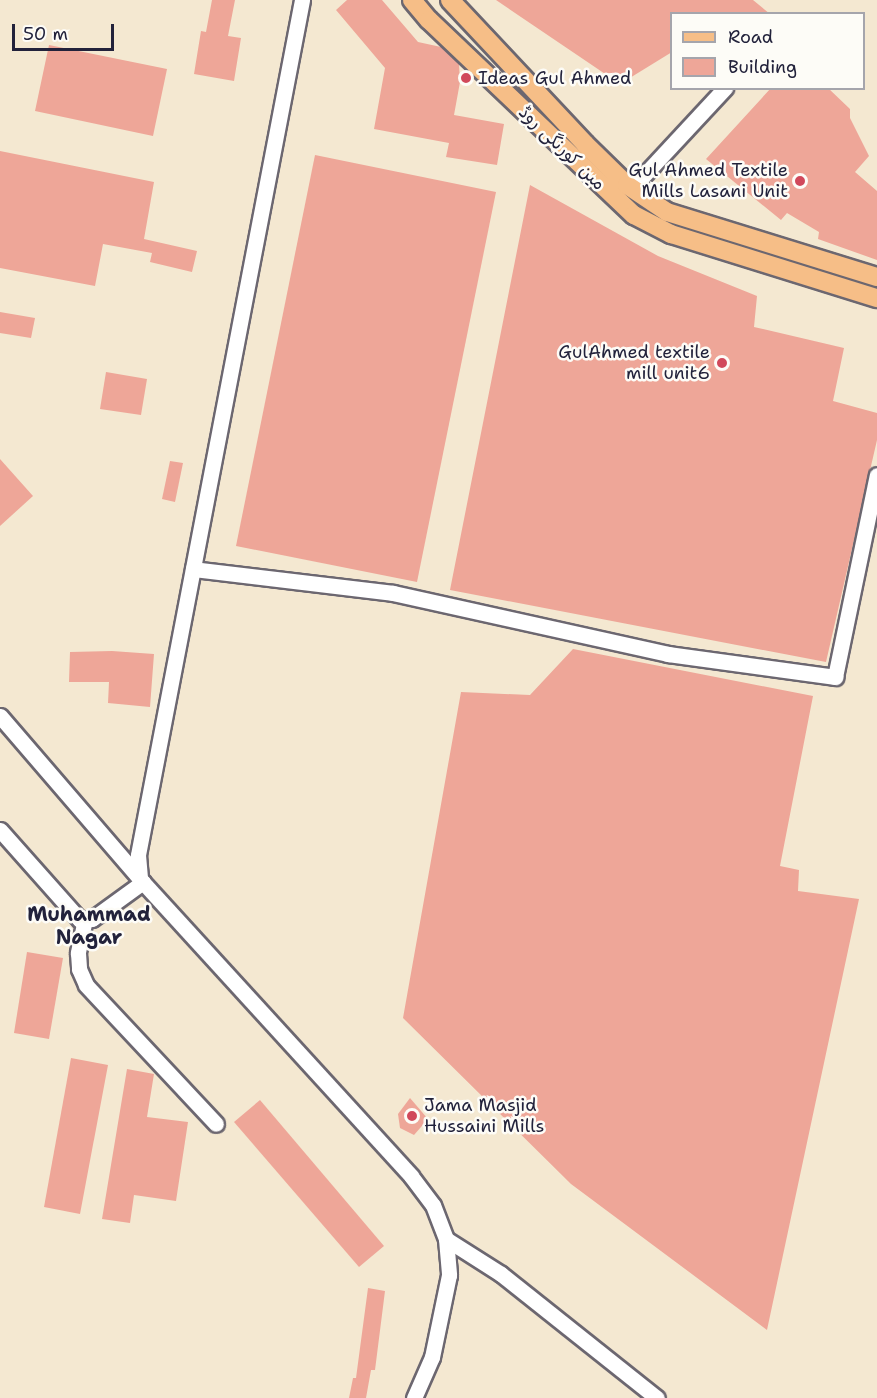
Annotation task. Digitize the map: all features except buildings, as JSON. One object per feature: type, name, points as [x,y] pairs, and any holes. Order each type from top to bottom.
[{"type":"main road","name":"مین کورنگی روڈ","points":[[412,0],[445,35],[634,216],[671,234],[877,298]]},
{"type":"main road","name":"مین کورنگی روڈ","points":[[450,0],[585,144],[632,188],[667,212],[877,277]]},
{"type":"street","points":[[141,880],[138,855],[302,0]]},
{"type":"street","points":[[632,188],[723,90]]},
{"type":"street","points":[[193,569],[393,593],[668,654],[835,677],[877,475]]},
{"type":"street","points":[[0,716],[141,880],[411,1176],[433,1205],[446,1239],[449,1275],[432,1357],[414,1398]]},
{"type":"street","points":[[0,830],[80,920],[92,919],[141,880]]},
{"type":"street","points":[[85,919],[78,953],[80,969],[86,985],[216,1124]]},
{"type":"street","points":[[446,1239],[501,1274],[657,1398]]},
{"type":"place","name":"Ideas Gul Ahmed","points":[[466,78]]},
{"type":"place","name":"Gul Ahmed Textile Mills Lasani Unit","points":[[800,181]]},
{"type":"place","name":"GulAhmed textile mill unit6","points":[[722,363]]},
{"type":"place","name":"Jama Masjid Hussaini Mills","points":[[412,1116]]},
{"type":"district","name":"Muhammad Nagar","points":[[89,926]]}]
